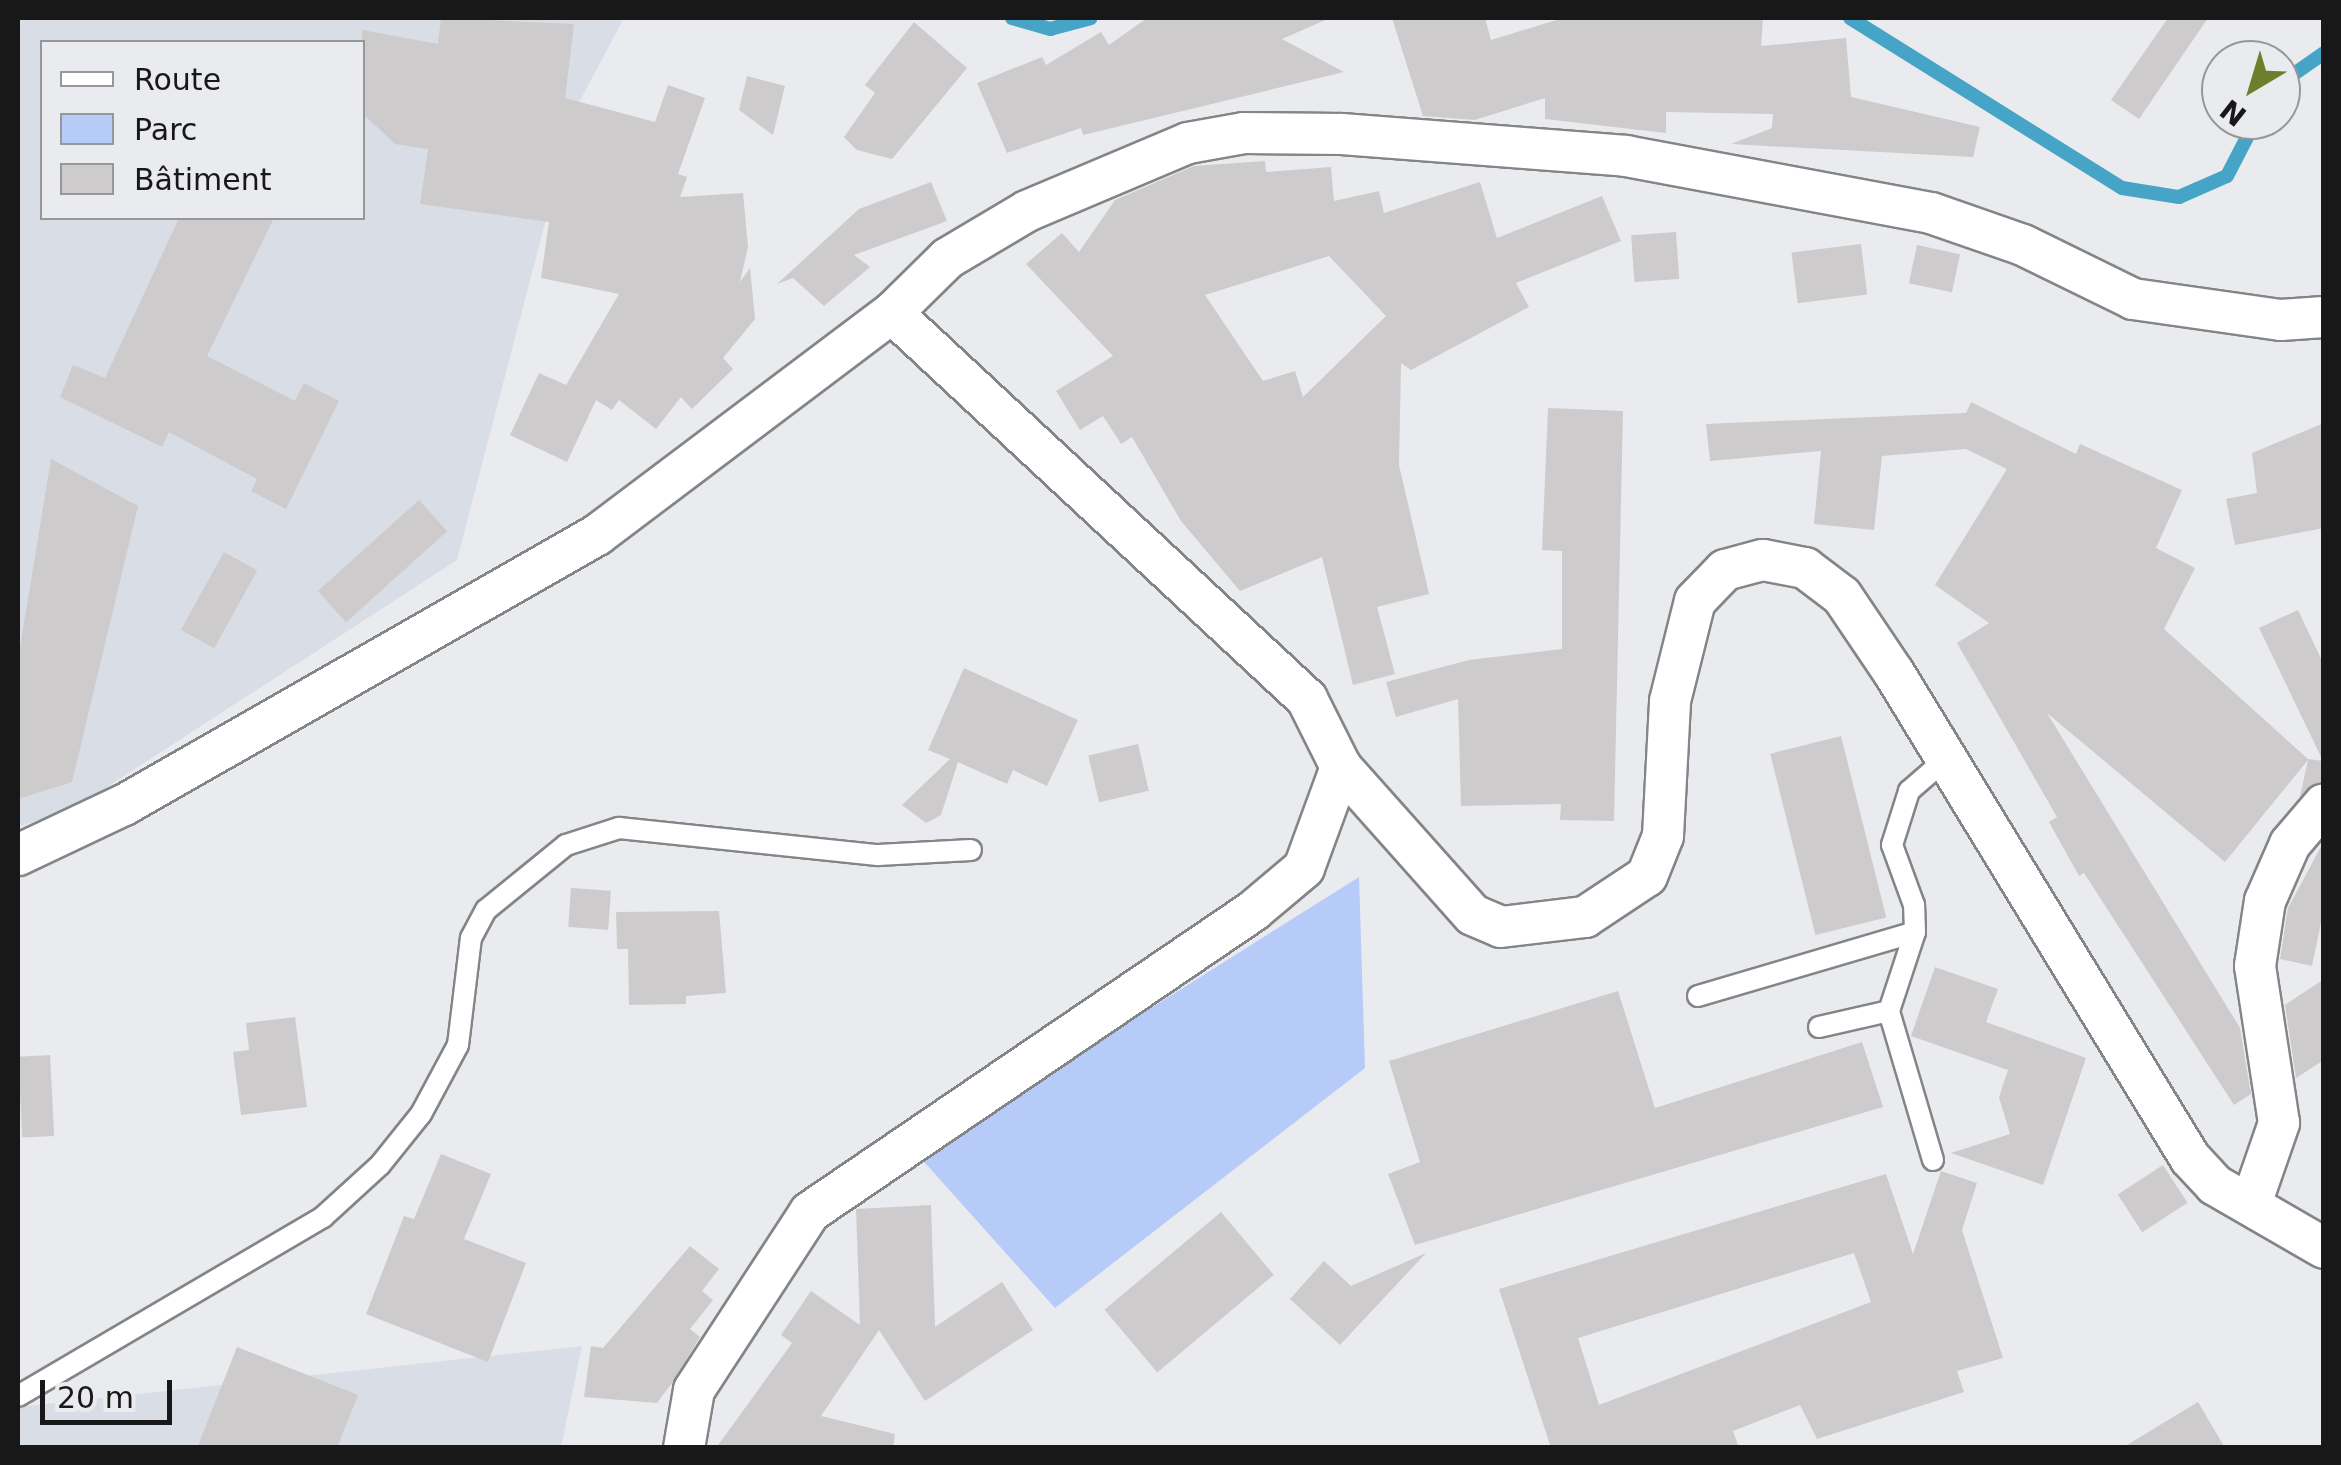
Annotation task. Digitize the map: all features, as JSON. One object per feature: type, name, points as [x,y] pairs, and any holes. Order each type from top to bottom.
[{"type":"street","points":[[18,855],[124,805],[597,536],[892,313],[948,258],[1027,212],[1122,166],[1244,132],[1626,156],[1756,176],[1931,213],[2022,245],[2133,299],[2281,320],[2324,317]]},
{"type":"street","points":[[892,313],[1307,700],[1342,767],[1473,915],[1501,927],[1537,926],[1616,902],[1647,876],[1663,836],[1670,701],[1695,600],[1725,570],[1763,560],[1804,568],[1842,596],[2190,1158],[2214,1186],[2324,1248]]},
{"type":"street","points":[[684,1448],[694,1390],[810,1212],[1266,900],[1304,868],[1342,767]]},
{"type":"street","points":[[2251,1204],[2279,1123],[2256,966],[2265,901],[2290,844],[2324,804]]},
{"type":"lane","points":[[1933,1160],[1889,1011],[1915,932],[1914,905],[1892,845],[1894,823],[1922,776],[1946,759]]},
{"type":"lane","points":[[18,1396],[323,1217],[380,1165],[421,1114],[458,1045],[471,938],[486,910],[566,845],[619,828],[878,855],[971,850]]},
{"type":"lane","points":[[1698,996],[1915,932]]},
{"type":"lane","points":[[1819,1027],[1889,1011]]},
{"type":"shaded area","points":[[18,18],[624,18],[574,112],[457,560],[73,809],[18,827]]},
{"type":"shaded area","points":[[582,1346],[561,1447],[18,1447],[18,1407]]},
{"type":"green space","points":[[1359,877],[1365,1068],[1055,1308],[918,1155]]},
{"type":"building","points":[[441,18],[574,24],[565,98],[655,122],[668,85],[705,98],[678,174],[687,177],[680,197],[743,193],[748,247],[740,282],[750,268],[755,319],[723,358],[733,369],[692,409],[681,397],[656,429],[619,400],[612,410],[596,400],[567,462],[510,435],[539,373],[566,385],[619,294],[541,278],[549,222],[420,204],[428,149],[395,144],[365,116],[362,30],[438,44]]},
{"type":"building","points":[[1147,18],[1330,18],[1282,39],[1344,72],[1083,135],[1081,128],[1007,153],[977,83],[1042,57],[1046,65],[1101,32],[1109,45]]},
{"type":"building","points":[[1392,18],[1485,18],[1491,40],[1563,18],[1763,18],[1761,46],[1846,38],[1851,97],[1980,127],[1973,157],[1731,144],[1772,128],[1773,114],[1666,112],[1666,133],[1545,119],[1545,98],[1475,120],[1423,116]]},
{"type":"building","points":[[2168,18],[2208,18],[2139,119],[2111,100]]},
{"type":"building","points":[[914,22],[967,68],[892,159],[857,150],[844,137],[875,93],[865,85]]},
{"type":"building","points":[[747,76],[785,86],[773,135],[739,110]]},
{"type":"building","points":[[1265,161],[1266,172],[1331,167],[1334,201],[1379,191],[1384,213],[1480,182],[1497,238],[1602,196],[1621,241],[1516,283],[1529,307],[1411,370],[1401,363],[1399,465],[1429,594],[1377,607],[1395,674],[1353,685],[1322,557],[1240,591],[1181,521],[1132,437],[1121,444],[1103,416],[1080,430],[1056,391],[1113,356],[1026,264],[1062,233],[1079,252],[1115,200],[1194,166]],"holes":[[[1329,256],[1386,316],[1303,397],[1295,371],[1263,381],[1205,295]]]},
{"type":"building","points":[[931,182],[947,221],[854,255],[870,267],[824,306],[793,278],[777,284],[859,209]]},
{"type":"building","points":[[178,220],[273,220],[207,356],[295,401],[304,383],[339,401],[286,509],[251,491],[257,479],[169,432],[162,447],[60,397],[73,365],[105,378]]},
{"type":"building","points":[[1676,232],[1679,279],[1634,282],[1631,235]]},
{"type":"building","points":[[1861,244],[1867,295],[1798,303],[1792,253]]},
{"type":"building","points":[[1917,245],[1960,254],[1952,292],[1909,283]]},
{"type":"building","points":[[1971,402],[2076,454],[2080,444],[2182,490],[2156,548],[2195,568],[2164,629],[2308,759],[2323,761],[2259,628],[2298,610],[2324,665],[2324,781],[2300,796],[2308,760],[2225,862],[2047,713],[2240,1028],[2251,1094],[2234,1105],[2084,873],[2079,876],[2049,822],[2057,817],[1957,643],[1989,623],[1935,585],[2007,469],[1966,449],[1882,456],[1874,530],[1814,524],[1821,451],[1710,461],[1706,424],[1966,413]]},
{"type":"building","points":[[1548,408],[1623,411],[1614,821],[1560,820],[1561,804],[1461,806],[1458,699],[1396,717],[1386,682],[1469,660],[1562,649],[1562,551],[1542,550]]},
{"type":"building","points":[[2324,423],[2324,528],[2235,545],[2226,499],[2257,493],[2252,453]]},
{"type":"building","points":[[51,459],[138,506],[72,782],[18,799],[18,660]]},
{"type":"building","points":[[419,500],[447,531],[346,622],[318,591]]},
{"type":"building","points":[[224,552],[257,570],[214,648],[181,630]]},
{"type":"building","points":[[964,668],[1078,720],[1047,786],[1013,770],[1007,784],[958,762],[941,815],[926,823],[902,805],[950,759],[928,750]]},
{"type":"building","points":[[1841,736],[1886,917],[1815,935],[1770,754]]},
{"type":"building","points":[[1138,744],[1149,791],[1099,802],[1088,755]]},
{"type":"building","points":[[2324,841],[2324,908],[2312,966],[2280,959],[2288,908]]},
{"type":"building","points":[[571,888],[611,891],[608,930],[568,927]]},
{"type":"building","points":[[719,911],[726,993],[686,996],[686,1004],[629,1005],[628,949],[617,949],[616,912]]},
{"type":"building","points":[[1935,967],[1998,989],[1986,1022],[2086,1058],[2043,1185],[1951,1153],[2010,1134],[1999,1097],[2008,1070],[1911,1036]]},
{"type":"building","points":[[2324,979],[2324,1060],[2296,1078],[2285,1005]]},
{"type":"building","points":[[1618,991],[1655,1108],[1862,1042],[1883,1107],[1415,1245],[1388,1174],[1420,1162],[1389,1061]]},
{"type":"building","points":[[295,1017],[307,1107],[241,1115],[233,1052],[249,1050],[246,1023]]},
{"type":"building","points":[[50,1055],[54,1136],[22,1138],[18,1057]]},
{"type":"building","points":[[441,1154],[491,1174],[464,1239],[526,1263],[488,1362],[366,1314],[404,1216],[414,1219]]},
{"type":"building","points":[[2163,1165],[2188,1203],[2142,1232],[2118,1194]]},
{"type":"building","points":[[1941,1171],[1977,1183],[1962,1230],[2003,1358],[1957,1371],[1964,1392],[1817,1439],[1800,1405],[1733,1431],[1739,1448],[1551,1448],[1499,1289],[1886,1174],[1913,1254]],"holes":[[[1854,1253],[1871,1302],[1599,1405],[1578,1338]]]},
{"type":"building","points":[[931,1205],[935,1327],[1002,1282],[1033,1330],[925,1401],[879,1330],[821,1416],[895,1434],[893,1448],[716,1448],[792,1343],[781,1335],[811,1291],[860,1325],[856,1209]]},
{"type":"building","points":[[1221,1212],[1274,1275],[1157,1373],[1105,1310]]},
{"type":"building","points":[[690,1246],[719,1269],[702,1291],[713,1300],[690,1329],[700,1337],[672,1383],[657,1403],[584,1397],[591,1346],[603,1348]]},
{"type":"building","points":[[1426,1253],[1340,1345],[1290,1299],[1324,1261],[1351,1286]]},
{"type":"building","points":[[237,1347],[358,1395],[337,1448],[197,1448]]},
{"type":"building","points":[[2198,1402],[2225,1448],[2122,1448]]},
{"type":"waterway","points":[[1012,18],[1050,29],[1091,18]]},
{"type":"waterway","points":[[1850,18],[2122,188],[2179,197],[2227,176],[2246,140]]},
{"type":"waterway","points":[[2301,69],[2324,53]]}]
